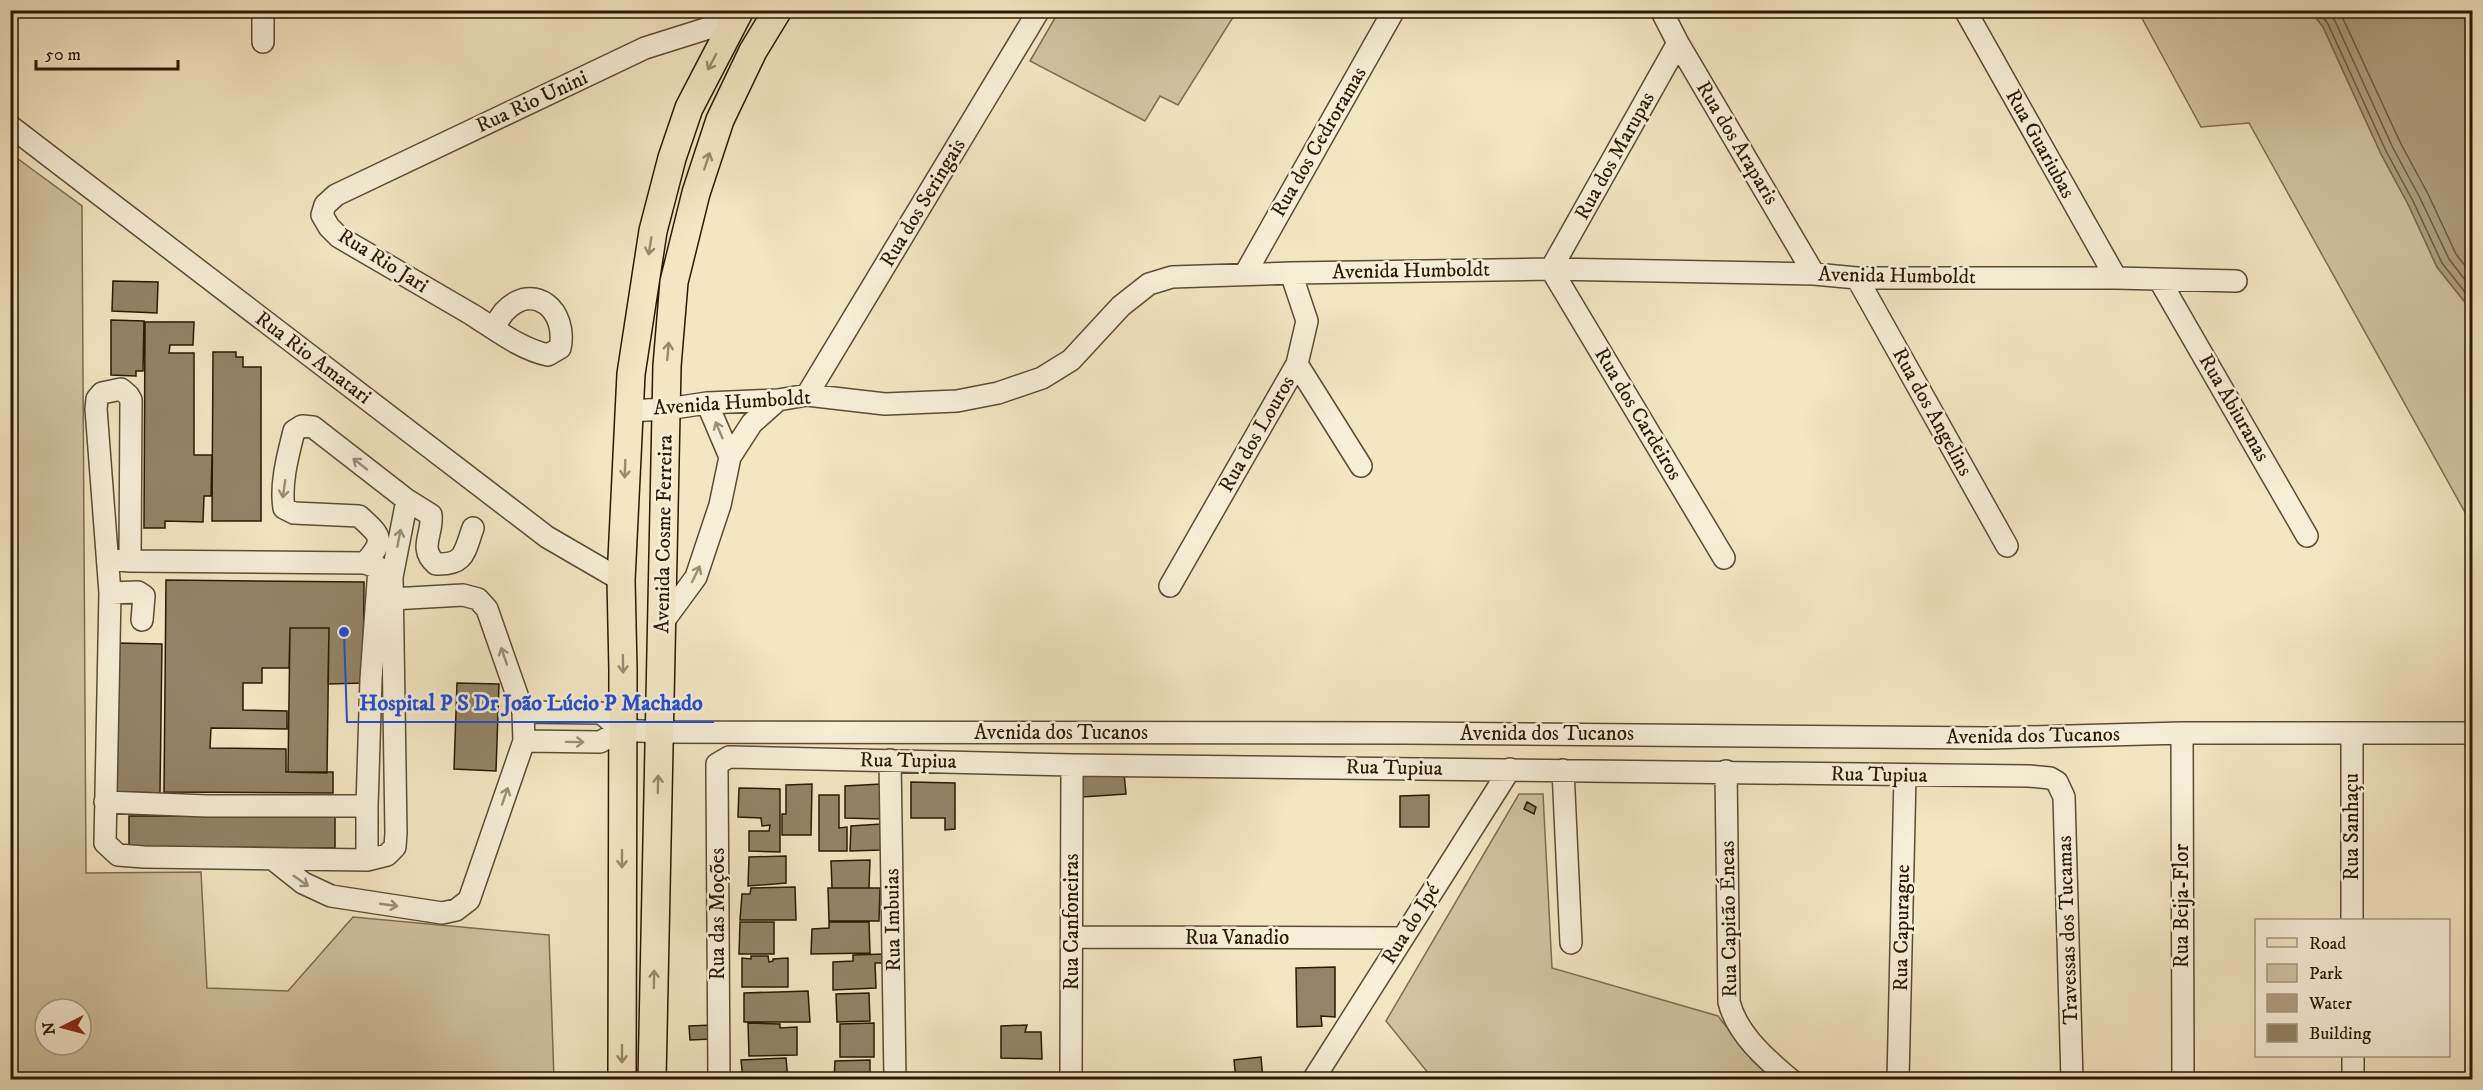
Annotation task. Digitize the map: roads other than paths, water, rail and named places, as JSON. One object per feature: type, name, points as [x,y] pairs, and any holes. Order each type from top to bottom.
[{"type":"main road","name":"Avenida Cosme Ferreira","points":[[652,1080],[667,366],[674,282],[696,193],[720,120],[753,51],[778,10]]},
{"type":"main road","name":"Avenida Cosme Ferreira","points":[[622,1080],[621,580],[627,411],[652,231],[672,158],[689,108],[737,15]]},
{"type":"street","points":[[263,10],[263,42]]},
{"type":"street","name":"Rua dos Seringais","points":[[807,395],[1039,10]]},
{"type":"street","name":"Rua dos Cedroramas","points":[[1245,274],[1394,10]]},
{"type":"street","name":"Rua dos Araparis","points":[[1661,10],[1678,43],[1814,274]]},
{"type":"street","name":"Rua Guariubas","points":[[1965,10],[2116,278]]},
{"type":"street","name":"Rua Rio Unini","points":[[336,195],[645,48],[737,15]]},
{"type":"street","name":"Rua dos Marupas","points":[[1551,269],[1678,43]]},
{"type":"street","name":"Rua Rio Amatari","points":[[10,126],[547,537],[621,580]]},
{"type":"street","name":"Rua Rio Jari","points":[[336,195],[325,205],[322,215],[339,237],[493,328]]},
{"type":"street","name":"Avenida Humboldt","points":[[627,411],[667,409],[707,403],[778,400],[807,395],[885,404],[957,400],[998,393],[1042,378],[1071,360],[1121,306],[1149,284],[1172,277],[1551,269],[1814,274],[1857,278],[2236,280]]},
{"type":"street","name":"Rua dos Cardeiros","points":[[1551,269],[1724,558]]},
{"type":"street","name":"Rua dos Louros","points":[[1170,586],[1297,364],[1307,321],[1291,273]]},
{"type":"street","name":"Rua dos Angelins","points":[[1857,278],[2007,546]]},
{"type":"street","name":"Rua Abiuranas","points":[[2160,280],[2307,536]]},
{"type":"street","points":[[1297,364],[1361,466]]},
{"type":"street","points":[[130,561],[131,400],[129,394],[121,389],[102,393],[97,399],[110,593],[105,843],[118,855],[274,860],[367,860],[387,855],[395,847],[392,599],[378,569],[407,500]]},
{"type":"street","points":[[663,622],[696,577],[720,505],[730,457],[752,423],[778,400]]},
{"type":"street","points":[[707,403],[730,457]]},
{"type":"street","points":[[367,860],[371,679],[379,540],[375,531],[359,516],[294,513],[284,508],[282,499],[294,431],[302,426],[313,427],[407,500],[431,515],[432,522],[426,548],[428,558],[436,564],[451,564],[463,558],[473,528]]},
{"type":"street","points":[[101,482],[130,481]]},
{"type":"street","points":[[108,559],[378,569]]},
{"type":"street","points":[[110,593],[138,592],[144,596],[142,620]]},
{"type":"street","points":[[274,860],[303,883],[331,896],[442,913],[456,910],[469,900],[524,741],[523,712],[487,609],[478,599],[463,595],[392,599]]},
{"type":"street","points":[[523,712],[601,713],[622,730],[600,742],[524,741]]},
{"type":"street","name":"Avenida dos Tucanos","points":[[622,730],[1989,738],[2182,733],[2472,733]]},
{"type":"street","name":"Rua Beija-Flor","points":[[2182,733],[2183,1080]]},
{"type":"street","name":"Rua Sanhaçu","points":[[2352,733],[2352,919]]},
{"type":"street","name":"Rua Tupiua","points":[[729,756],[1072,765],[2030,776],[2050,778],[2057,782]]},
{"type":"street","name":"Rua das Moções","points":[[719,1080],[717,764],[729,756]]},
{"type":"street","name":"Rua Imbuias","points":[[890,760],[895,1080]]},
{"type":"street","name":"Rua Canfoneiras","points":[[1071,1080],[1072,765]]},
{"type":"street","name":"Rua do Ipé","points":[[1313,1080],[1510,769]]},
{"type":"street","points":[[1563,770],[1571,943]]},
{"type":"street","name":"Rua Capitão Éneas","points":[[1726,771],[1729,1002],[1735,1021],[1764,1056],[1791,1080]]},
{"type":"street","name":"Rua Capurague","points":[[1898,1080],[1905,776]]},
{"type":"street","name":"Travessas dos Tucamas","points":[[2057,782],[2064,797],[2072,1080]]},
{"type":"street","points":[[105,802],[207,806],[367,806]]},
{"type":"street","name":"Rua Vanadio","points":[[1072,937],[1402,938]]},
{"type":"street","points":[[2353,1057],[2353,1080]]},
{"type":"water","points":[[2311,11],[2472,11],[2472,311],[2437,267],[2408,204],[2381,154],[2323,27]]},
{"type":"place","name":"Hospital P S Dr João Lúcio P Machado","points":[[344,632]]}]
